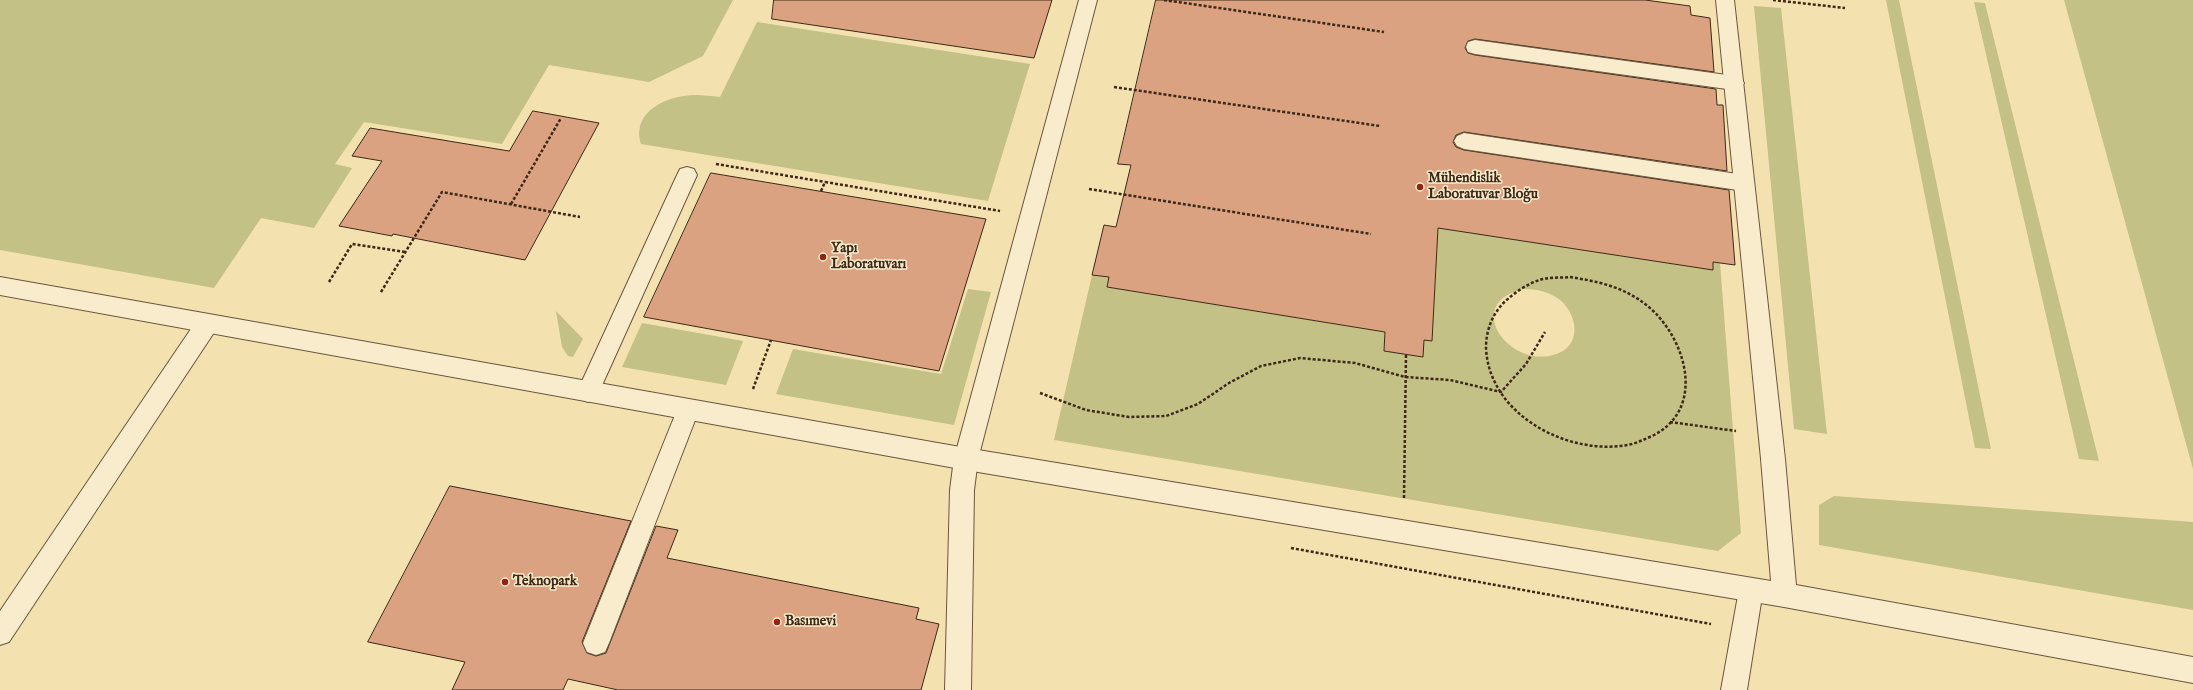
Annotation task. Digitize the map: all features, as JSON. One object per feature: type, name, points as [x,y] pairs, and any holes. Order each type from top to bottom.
[{"type":"street","points":[[958,690],[962,490],[966,460],[1088,0]]},
{"type":"street","points":[[1725,0],[1770,435],[1784,595]]},
{"type":"street","points":[[1475,47],[1734,83]]},
{"type":"street","points":[[1464,141],[1744,183]]},
{"type":"street","points":[[588,392],[687,175]]},
{"type":"street","points":[[0,286],[966,460],[1784,595],[2193,670]]},
{"type":"street","points":[[0,633],[207,324]]},
{"type":"street","points":[[596,643],[688,410]]},
{"type":"street","points":[[1734,690],[1751,590]]},
{"type":"path","points":[[1164,0],[1384,32]]},
{"type":"path","points":[[1773,0],[1845,8]]},
{"type":"path","points":[[1114,87],[1380,126]]},
{"type":"path","points":[[511,204],[561,118]]},
{"type":"path","points":[[687,175],[693,160],[1030,216]]},
{"type":"path","points":[[821,192],[825,182]]},
{"type":"path","points":[[1089,189],[1371,234]]},
{"type":"path","points":[[381,292],[442,192],[580,217]]},
{"type":"path","points":[[329,282],[352,244],[405,252]]},
{"type":"path","points":[[1570,277],[1601,282],[1636,299],[1655,313],[1674,336],[1685,362],[1686,388],[1678,412],[1669,422],[1660,432],[1634,444],[1603,447],[1573,442],[1544,431],[1520,413],[1501,392],[1489,368],[1485,344],[1490,322],[1501,303],[1519,289],[1541,280],[1570,277]]},
{"type":"path","points":[[1501,392],[1516,377],[1537,350],[1545,332]]},
{"type":"path","points":[[742,420],[771,340]]},
{"type":"path","points":[[1403,532],[1404,377],[1406,355]]},
{"type":"path","points":[[1040,393],[1086,410],[1129,417],[1166,416],[1198,404],[1229,382],[1261,366],[1300,358],[1355,363],[1404,377],[1450,380],[1501,392]]},
{"type":"path","points":[[1669,422],[1770,435]]},
{"type":"shaded area","points":[[0,0],[733,0],[703,56],[649,82],[549,65],[502,144],[364,122],[335,164],[352,168],[314,228],[261,218],[214,288],[0,250]]},
{"type":"shaded area","points":[[1886,0],[1899,0],[1991,449],[1975,448]]},
{"type":"shaded area","points":[[2064,0],[2193,0],[2193,469]]},
{"type":"shaded area","points":[[1974,2],[1985,3],[2099,461],[2079,459]]},
{"type":"shaded area","points":[[1754,6],[1781,8],[1827,434],[1794,429]]},
{"type":"shaded area","points":[[757,22],[1030,64],[988,201],[641,144],[639,132],[641,122],[654,107],[674,98],[685,96],[699,95],[720,97]]},
{"type":"shaded area","points":[[1438,228],[1713,270],[1713,262],[1720,263],[1741,533],[1718,551],[1054,440],[1092,275],[1109,277],[1107,287],[1385,332],[1384,351],[1422,357],[1424,340],[1432,341]],"holes":[[[1523,289],[1538,290],[1556,297],[1566,306],[1570,313],[1573,320],[1574,336],[1566,348],[1559,353],[1541,357],[1525,354],[1510,345],[1500,334],[1494,321],[1495,308],[1505,297]]]},
{"type":"shaded area","points":[[968,289],[991,292],[954,425],[776,394],[793,349],[941,374]]},
{"type":"shaded area","points":[[556,311],[583,339],[573,357],[568,356],[562,347]]},
{"type":"shaded area","points":[[642,323],[743,341],[726,385],[622,367]]},
{"type":"shaded area","points":[[1834,496],[2193,522],[2193,610],[1819,545],[1819,505]]},
{"type":"building","points":[[774,0],[1052,0],[1034,58],[772,19]]},
{"type":"building","name":"Mühendislik Laboratuvar Bloğu","points":[[1156,0],[1645,0],[1690,6],[1691,15],[1710,18],[1714,72],[1475,39],[1468,41],[1465,48],[1468,53],[1475,55],[1716,89],[1717,105],[1723,105],[1727,171],[1464,132],[1456,135],[1453,142],[1456,147],[1464,150],[1729,190],[1735,265],[1713,262],[1713,270],[1438,228],[1432,341],[1424,340],[1423,357],[1384,351],[1385,332],[1107,287],[1109,277],[1092,275],[1104,225],[1116,227],[1131,165],[1118,164]]},
{"type":"building","points":[[533,111],[599,123],[525,260],[393,234],[392,236],[339,226],[382,161],[352,156],[370,128],[509,151]]},
{"type":"building","name":"Yapı Laboratuvarı","points":[[711,173],[986,219],[939,371],[644,317]]},
{"type":"building","points":[[450,486],[631,521],[582,642],[587,653],[596,656],[606,653],[656,526],[678,530],[667,558],[919,608],[916,619],[939,624],[921,690],[618,690],[568,679],[563,690],[452,690],[465,662],[368,642]]},
{"type":"place","name":"Mühendislik Laboratuvar Bloğu","points":[[1420,187]]},
{"type":"place","name":"Yapı Laboratuvarı","points":[[823,257]]},
{"type":"place","name":"Teknopark","points":[[505,582]]},
{"type":"place","name":"Basımevi","points":[[777,622]]}]
